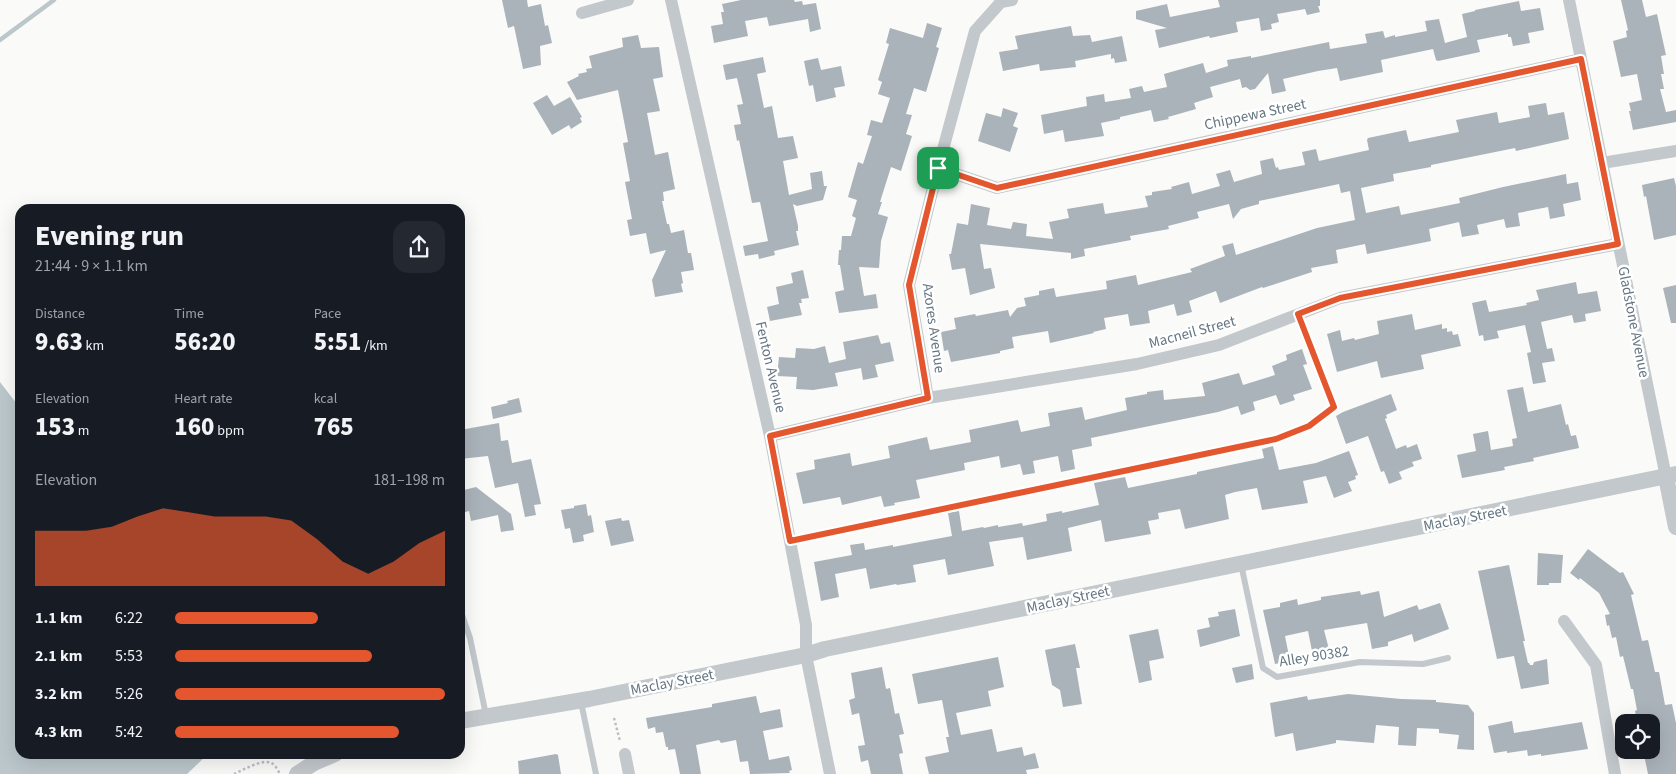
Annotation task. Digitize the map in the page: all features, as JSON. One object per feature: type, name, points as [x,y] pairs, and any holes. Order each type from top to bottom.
[{"type":"street","points":[[582,13],[628,0]]},
{"type":"street","name":"Fenton Avenue","points":[[671,0],[770,436],[806,624],[806,655],[830,774]]},
{"type":"street","name":"Azores Avenue","points":[[928,398],[909,285],[975,31],[1001,2],[1012,0]]},
{"type":"street","name":"Gladstone Avenue","points":[[1569,0],[1618,244],[1671,476],[1676,527]]},
{"type":"street","name":"Chippewa Street","points":[[938,168],[997,188],[1581,59]]},
{"type":"street","points":[[1602,164],[1676,151]]},
{"type":"street","name":"Macneil Street","points":[[770,436],[928,398],[1137,364],[1218,345],[1340,298],[1618,244]]},
{"type":"street","name":"Maclay Street","points":[[465,720],[581,700],[806,655],[825,649],[1671,476]]},
{"type":"street","points":[[1564,621],[1596,665],[1615,774]]},
{"type":"street","points":[[625,754],[629,774]]},
{"type":"street","points":[[305,767],[323,759]]},
{"type":"lane","points":[[790,541],[1276,439],[1309,426],[1334,407],[1298,314]]},
{"type":"lane","name":"Alley 90382","points":[[1241,563],[1263,668],[1277,677],[1360,662],[1423,664],[1448,658]]},
{"type":"lane","points":[[465,624],[470,638],[486,715]]},
{"type":"lane","points":[[581,700],[596,774]]},
{"type":"path","points":[[614,718],[618,737],[625,754]]},
{"type":"path","points":[[234,774],[258,763],[268,762],[274,764],[280,774]]},
{"type":"shaded area","points":[[0,382],[15,402],[15,759],[203,759],[187,774],[0,774]]},
{"type":"building","points":[[502,0],[527,0],[528,7],[541,4],[545,26],[548,25],[552,43],[540,46],[541,65],[523,69],[514,26],[508,28]]},
{"type":"building","points":[[741,0],[794,0],[795,2],[802,1],[803,5],[816,3],[821,29],[810,32],[808,19],[769,26],[767,17],[745,21],[748,36],[714,43],[711,26],[723,24],[721,12],[724,12],[722,4]]},
{"type":"building","points":[[1218,0],[1320,0],[1320,6],[1318,6],[1320,12],[1307,15],[1305,9],[1277,14],[1279,22],[1271,24],[1272,29],[1261,31],[1259,18],[1236,22],[1238,32],[1210,38],[1209,36],[1159,48],[1155,30],[1167,28],[1136,19],[1136,11],[1167,4],[1170,17],[1220,7]]},
{"type":"building","points":[[1621,0],[1642,0],[1646,17],[1657,14],[1666,55],[1661,56],[1664,74],[1661,74],[1664,89],[1660,89],[1666,112],[1676,110],[1676,122],[1633,130],[1629,103],[1642,100],[1637,74],[1621,77],[1613,41],[1627,37],[1626,31],[1628,30]]},
{"type":"building","points":[[1519,1],[1521,11],[1540,8],[1544,30],[1528,33],[1530,43],[1513,46],[1511,37],[1508,37],[1508,34],[1477,40],[1480,52],[1438,61],[1433,49],[1381,60],[1383,72],[1340,81],[1337,68],[1318,71],[1283,79],[1286,91],[1272,94],[1268,73],[1255,89],[1242,88],[1240,79],[1210,87],[1213,97],[1194,103],[1196,109],[1168,117],[1169,119],[1154,122],[1151,110],[1101,123],[1104,136],[1065,142],[1063,130],[1044,134],[1041,115],[1087,106],[1086,97],[1104,94],[1105,102],[1131,98],[1129,89],[1142,86],[1144,92],[1167,87],[1164,74],[1203,63],[1206,73],[1228,66],[1227,60],[1251,56],[1251,58],[1329,42],[1330,49],[1367,43],[1365,34],[1383,31],[1385,38],[1427,31],[1425,21],[1439,19],[1445,43],[1467,37],[1462,14]]},
{"type":"building","points":[[927,23],[942,28],[936,47],[939,48],[926,92],[914,88],[906,114],[912,115],[906,134],[912,136],[901,171],[891,167],[880,202],[882,202],[878,214],[888,217],[881,241],[879,268],[859,267],[864,296],[876,294],[878,308],[839,313],[835,292],[844,290],[840,265],[838,265],[839,250],[841,250],[842,236],[851,236],[856,218],[852,216],[857,200],[848,197],[858,162],[863,164],[872,136],[867,135],[871,120],[882,123],[890,98],[878,94],[882,82],[878,80],[889,44],[886,43],[890,28],[923,38]]},
{"type":"building","points":[[1071,26],[1073,36],[1090,35],[1092,42],[1122,36],[1127,61],[1115,63],[1114,58],[1111,59],[1111,54],[1075,61],[1076,67],[1040,71],[1039,64],[1003,71],[999,52],[1018,49],[1015,36]]},
{"type":"building","points":[[638,35],[641,48],[659,47],[663,77],[653,79],[660,111],[647,113],[655,155],[668,152],[675,189],[663,192],[664,201],[662,201],[667,224],[669,224],[671,233],[684,230],[688,253],[691,253],[694,270],[681,272],[683,292],[655,297],[652,280],[666,250],[650,254],[646,233],[630,236],[627,220],[632,219],[625,182],[630,181],[623,143],[628,142],[618,90],[577,100],[567,82],[579,76],[578,74],[587,72],[586,69],[592,68],[589,56],[623,47],[622,38]]},
{"type":"building","points":[[763,57],[766,72],[757,74],[764,108],[772,106],[778,138],[793,136],[798,158],[783,161],[789,195],[812,189],[810,173],[822,171],[824,186],[827,186],[823,200],[797,206],[793,204],[798,226],[798,231],[796,231],[799,245],[774,251],[775,255],[759,259],[758,254],[745,256],[743,246],[768,241],[760,202],[752,203],[739,140],[737,141],[734,125],[741,124],[737,105],[743,104],[737,78],[726,80],[723,65]]},
{"type":"building","points":[[818,58],[821,70],[841,66],[845,86],[834,88],[836,97],[816,102],[813,85],[809,86],[804,61]]},
{"type":"building","points":[[547,95],[554,106],[570,97],[582,117],[580,118],[582,122],[571,129],[569,125],[552,135],[533,103]]},
{"type":"building","points":[[1546,103],[1548,115],[1564,112],[1569,139],[1516,151],[1515,148],[1431,165],[1431,167],[1393,174],[1394,181],[1361,188],[1366,213],[1399,206],[1401,215],[1460,203],[1459,198],[1566,174],[1567,184],[1578,182],[1581,200],[1563,204],[1565,216],[1550,219],[1548,207],[1518,213],[1520,226],[1506,228],[1504,219],[1477,225],[1479,234],[1462,237],[1459,222],[1429,229],[1431,241],[1367,254],[1365,244],[1336,250],[1338,263],[1311,268],[1312,272],[1262,287],[1220,303],[1216,291],[1189,301],[1192,312],[1177,316],[1174,304],[1148,311],[1150,323],[1130,326],[1128,314],[1104,318],[1106,329],[1050,343],[1048,331],[1012,337],[1014,348],[1000,351],[1000,353],[951,362],[948,350],[944,351],[941,332],[956,329],[954,318],[1008,310],[1010,317],[1017,308],[1026,306],[1024,298],[1039,295],[1039,291],[1054,288],[1056,297],[1107,289],[1106,281],[1136,275],[1138,285],[1192,272],[1190,269],[1225,256],[1222,246],[1233,243],[1236,255],[1317,228],[1355,220],[1350,191],[1341,193],[1339,184],[1259,201],[1259,204],[1241,209],[1233,219],[1229,204],[1197,212],[1199,218],[1168,226],[1169,229],[1130,236],[1131,240],[1084,249],[1085,256],[1071,259],[1071,253],[980,244],[984,269],[991,268],[995,288],[970,295],[965,268],[952,270],[949,254],[951,254],[957,223],[968,225],[971,204],[990,208],[987,225],[1011,229],[1013,222],[1027,224],[1026,236],[1053,239],[1049,222],[1069,218],[1067,209],[1103,203],[1105,214],[1148,207],[1145,196],[1152,195],[1152,192],[1172,189],[1171,187],[1189,182],[1192,194],[1220,186],[1216,174],[1230,170],[1234,182],[1262,174],[1260,161],[1273,158],[1276,168],[1278,167],[1279,170],[1305,165],[1302,152],[1316,149],[1319,161],[1369,150],[1368,138],[1406,130],[1409,142],[1459,132],[1456,120],[1497,112],[1499,123],[1530,117],[1528,106]]},
{"type":"building","points":[[1003,108],[1018,113],[1013,126],[1018,128],[1010,152],[978,141],[986,113],[1001,117]]},
{"type":"building","points":[[1674,178],[1676,186],[1676,235],[1654,240],[1646,196],[1644,197],[1642,185]]},
{"type":"building","points":[[803,270],[809,298],[801,299],[802,303],[799,303],[802,315],[770,321],[767,307],[779,304],[776,287],[793,283],[791,273]]},
{"type":"building","points":[[1576,282],[1578,294],[1597,291],[1601,311],[1585,314],[1586,321],[1574,323],[1572,315],[1541,322],[1547,349],[1552,348],[1555,361],[1542,363],[1546,382],[1533,384],[1527,353],[1531,352],[1525,325],[1497,331],[1499,338],[1484,341],[1483,335],[1479,336],[1472,303],[1486,300],[1489,312],[1527,305],[1526,303],[1539,300],[1536,290]]},
{"type":"building","points":[[1676,285],[1676,323],[1671,323],[1663,288]]},
{"type":"building","points":[[1412,314],[1415,330],[1442,324],[1442,329],[1447,328],[1447,332],[1452,331],[1453,335],[1458,334],[1461,346],[1421,355],[1424,369],[1381,378],[1377,361],[1337,372],[1327,334],[1340,330],[1342,341],[1354,338],[1355,340],[1379,334],[1377,321]]},
{"type":"building","points":[[878,335],[881,344],[890,342],[894,361],[875,365],[878,377],[863,380],[861,368],[835,373],[838,386],[813,390],[796,389],[797,377],[777,376],[779,357],[795,358],[796,348],[814,349],[825,346],[829,363],[846,359],[843,342]]},
{"type":"building","points":[[1302,349],[1307,364],[1303,365],[1312,389],[1293,395],[1295,400],[1280,405],[1276,395],[1253,402],[1255,410],[1241,415],[1238,406],[1218,412],[1091,438],[1092,446],[1072,450],[1075,469],[1061,472],[1058,456],[1033,461],[1035,473],[1023,475],[1020,464],[1001,468],[999,456],[964,463],[965,470],[916,480],[920,498],[894,503],[895,505],[884,507],[881,496],[842,505],[840,497],[803,504],[796,473],[815,469],[814,460],[850,453],[852,466],[890,458],[888,446],[927,437],[930,450],[971,442],[969,430],[1018,420],[1021,432],[1050,426],[1048,413],[1082,407],[1085,420],[1127,410],[1125,398],[1147,394],[1147,392],[1163,390],[1164,400],[1205,396],[1202,383],[1239,373],[1243,385],[1275,375],[1272,366],[1287,360],[1286,355]]},
{"type":"building","points":[[1523,387],[1528,412],[1561,404],[1566,425],[1568,424],[1571,436],[1576,435],[1579,448],[1533,458],[1534,461],[1504,467],[1505,470],[1462,478],[1457,455],[1476,451],[1473,434],[1488,431],[1491,450],[1513,446],[1512,439],[1517,438],[1507,390]]},
{"type":"building","points":[[1391,394],[1397,410],[1386,415],[1387,418],[1385,419],[1396,449],[1406,445],[1407,448],[1417,444],[1422,459],[1412,462],[1414,466],[1399,472],[1402,479],[1389,484],[1384,471],[1381,472],[1368,436],[1346,444],[1336,416]]},
{"type":"building","points":[[519,398],[522,412],[493,419],[491,407]]},
{"type":"building","points":[[499,423],[501,441],[508,440],[512,463],[531,459],[541,504],[534,505],[536,515],[525,517],[518,483],[495,488],[488,456],[465,458],[465,429]]},
{"type":"building","points":[[1273,446],[1279,470],[1316,463],[1349,451],[1358,475],[1355,476],[1356,479],[1348,482],[1352,491],[1334,498],[1326,476],[1303,481],[1308,503],[1262,510],[1257,488],[1235,492],[1225,495],[1229,519],[1185,529],[1180,509],[1158,513],[1159,519],[1148,521],[1151,534],[1105,542],[1101,520],[1068,528],[1072,551],[1027,560],[1023,537],[989,542],[994,566],[948,575],[945,559],[913,565],[916,582],[870,589],[866,568],[835,574],[839,597],[821,601],[814,562],[852,555],[850,545],[864,543],[865,550],[952,536],[948,513],[959,511],[962,531],[1022,523],[1023,526],[1047,521],[1046,514],[1062,511],[1062,513],[1099,505],[1094,483],[1125,477],[1128,488],[1197,474],[1197,472],[1264,458],[1262,449]]},
{"type":"building","points":[[476,487],[511,514],[514,530],[501,532],[498,515],[471,521],[469,511],[465,512],[465,490]]},
{"type":"building","points":[[586,504],[588,516],[591,515],[594,532],[583,535],[584,541],[573,543],[570,528],[565,529],[561,510]]},
{"type":"building","points":[[621,518],[622,521],[629,520],[634,541],[611,546],[605,521]]},
{"type":"building","points":[[1588,549],[1620,573],[1623,572],[1634,594],[1631,595],[1642,641],[1648,640],[1655,672],[1659,672],[1665,705],[1672,704],[1676,723],[1676,774],[1648,774],[1645,759],[1660,759],[1660,714],[1636,714],[1635,711],[1637,710],[1633,689],[1631,689],[1623,656],[1620,657],[1616,637],[1612,638],[1609,625],[1607,626],[1605,615],[1610,614],[1599,593],[1580,578],[1579,580],[1570,573]]},
{"type":"building","points":[[1538,553],[1563,555],[1561,583],[1537,585]]},
{"type":"building","points":[[1509,565],[1528,663],[1533,665],[1534,662],[1547,659],[1549,684],[1521,689],[1514,656],[1497,659],[1478,571]]},
{"type":"building","points":[[1360,591],[1361,595],[1379,591],[1384,617],[1417,605],[1419,610],[1440,603],[1449,629],[1414,642],[1412,634],[1388,642],[1388,646],[1372,649],[1367,623],[1324,630],[1330,653],[1313,656],[1308,631],[1285,636],[1290,661],[1275,664],[1263,610],[1280,607],[1280,603],[1297,599],[1298,605],[1321,600],[1321,597]]},
{"type":"building","points":[[1235,609],[1240,636],[1200,647],[1197,630],[1210,627],[1208,618],[1219,616],[1218,612]]},
{"type":"building","points":[[1158,629],[1164,658],[1149,661],[1152,680],[1139,683],[1129,635]]},
{"type":"building","points":[[1075,644],[1080,668],[1076,668],[1082,704],[1063,707],[1060,690],[1052,685],[1045,650]]},
{"type":"building","points":[[998,657],[1004,687],[988,691],[991,706],[956,713],[961,735],[992,729],[997,752],[1022,747],[1024,756],[1035,753],[1039,768],[1026,770],[1027,774],[929,774],[925,757],[949,752],[946,737],[949,737],[942,700],[918,704],[912,674]]},
{"type":"building","points":[[1252,664],[1254,679],[1236,683],[1232,668]]},
{"type":"building","points":[[882,667],[886,689],[890,688],[895,714],[899,713],[904,734],[899,735],[903,753],[899,754],[903,774],[871,774],[868,760],[861,762],[858,746],[865,745],[859,713],[852,715],[849,700],[855,698],[851,673]]},
{"type":"building","points":[[1348,694],[1436,700],[1436,702],[1468,705],[1474,713],[1474,750],[1457,749],[1459,735],[1439,733],[1439,729],[1417,728],[1416,746],[1398,745],[1399,727],[1376,725],[1374,743],[1336,740],[1336,743],[1296,751],[1293,733],[1275,737],[1270,703],[1307,696],[1308,700]]},
{"type":"building","points":[[756,696],[760,713],[780,709],[783,727],[763,731],[769,760],[789,756],[792,770],[789,771],[790,773],[750,774],[748,761],[740,762],[736,740],[721,743],[719,740],[696,745],[701,774],[680,774],[675,749],[668,750],[663,732],[656,733],[655,727],[648,729],[646,718],[712,707],[712,704]]},
{"type":"building","points":[[1512,721],[1514,733],[1582,722],[1588,749],[1541,756],[1541,754],[1528,756],[1527,750],[1494,753],[1488,726]]},
{"type":"building","points":[[558,755],[561,774],[519,774],[518,761]]},
{"type":"waterway","points":[[0,40],[54,0]]},
{"type":"route","points":[[1581,59],[1618,244],[1340,298],[1298,314],[1334,407],[1309,426],[1276,439],[790,541],[770,436],[928,398],[909,285],[938,168],[997,188],[1581,59]]}]
